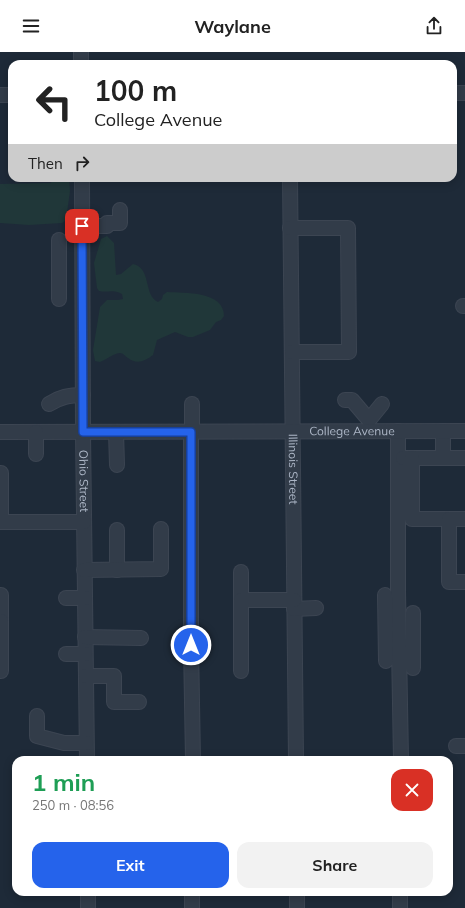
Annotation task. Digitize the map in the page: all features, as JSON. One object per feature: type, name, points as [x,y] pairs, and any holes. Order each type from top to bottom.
[{"type":"street","name":"Ohio Street","points":[[82,182],[84,570],[87,756]]},
{"type":"street","name":"Illinois Street","points":[[290,182],[292,352],[298,401],[293,432],[296,756]]},
{"type":"street","points":[[82,291],[59,295],[55,240],[107,226],[107,223],[120,223],[120,210]]},
{"type":"street","points":[[290,228],[348,228],[349,352],[292,352]]},
{"type":"street","points":[[49,404],[57,399],[69,395],[83,395]]},
{"type":"street","points":[[345,400],[352,400],[369,426],[382,404]]},
{"type":"street","points":[[192,404],[191,645],[193,756]]},
{"type":"street","name":"College Avenue","points":[[0,432],[293,432],[369,426],[398,431],[465,431]]},
{"type":"street","points":[[398,431],[405,458],[412,519],[465,519]]},
{"type":"street","points":[[443,431],[443,458]]},
{"type":"street","points":[[36,432],[36,454]]},
{"type":"street","points":[[116,432],[117,465]]},
{"type":"street","points":[[405,458],[465,458]]},
{"type":"street","points":[[390,653],[405,458]]},
{"type":"street","points":[[1,473],[1,522],[84,522]]},
{"type":"street","points":[[449,519],[449,582],[465,582]]},
{"type":"street","points":[[84,570],[161,569],[161,529]]},
{"type":"street","points":[[117,530],[117,570]]},
{"type":"street","points":[[241,572],[241,671]]},
{"type":"street","points":[[1,595],[2,671]]},
{"type":"street","points":[[385,595],[402,756]]},
{"type":"street","points":[[66,598],[85,598]]},
{"type":"street","points":[[241,600],[294,604],[316,608]]},
{"type":"street","points":[[413,613],[413,668]]},
{"type":"street","points":[[85,637],[141,638]]},
{"type":"street","points":[[66,654],[85,654]]},
{"type":"street","points":[[86,676],[114,676],[114,702],[138,702]]},
{"type":"street","points":[[36,716],[37,736],[64,743],[86,743]]},
{"type":"street","points":[[88,896],[88,908]]},
{"type":"street","points":[[192,896],[192,908]]},
{"type":"street","points":[[297,896],[297,908]]},
{"type":"street","points":[[400,896],[400,908]]},
{"type":"green space","points":[[69,182],[70,191],[66,220],[62,223],[29,225],[0,223],[0,184]]},
{"type":"green space","points":[[107,236],[114,243],[116,275],[121,274],[133,264],[139,266],[145,276],[150,294],[153,299],[158,302],[167,292],[193,293],[211,298],[218,302],[222,308],[224,316],[221,320],[216,322],[210,330],[193,337],[188,337],[175,332],[157,340],[153,355],[147,359],[138,362],[131,360],[120,353],[100,362],[95,361],[93,350],[100,307],[107,300],[123,299],[122,294],[113,291],[99,291],[97,288],[94,263],[101,239]]},
{"type":"route","points":[[82,226],[83,432],[191,432],[191,645]]}]
